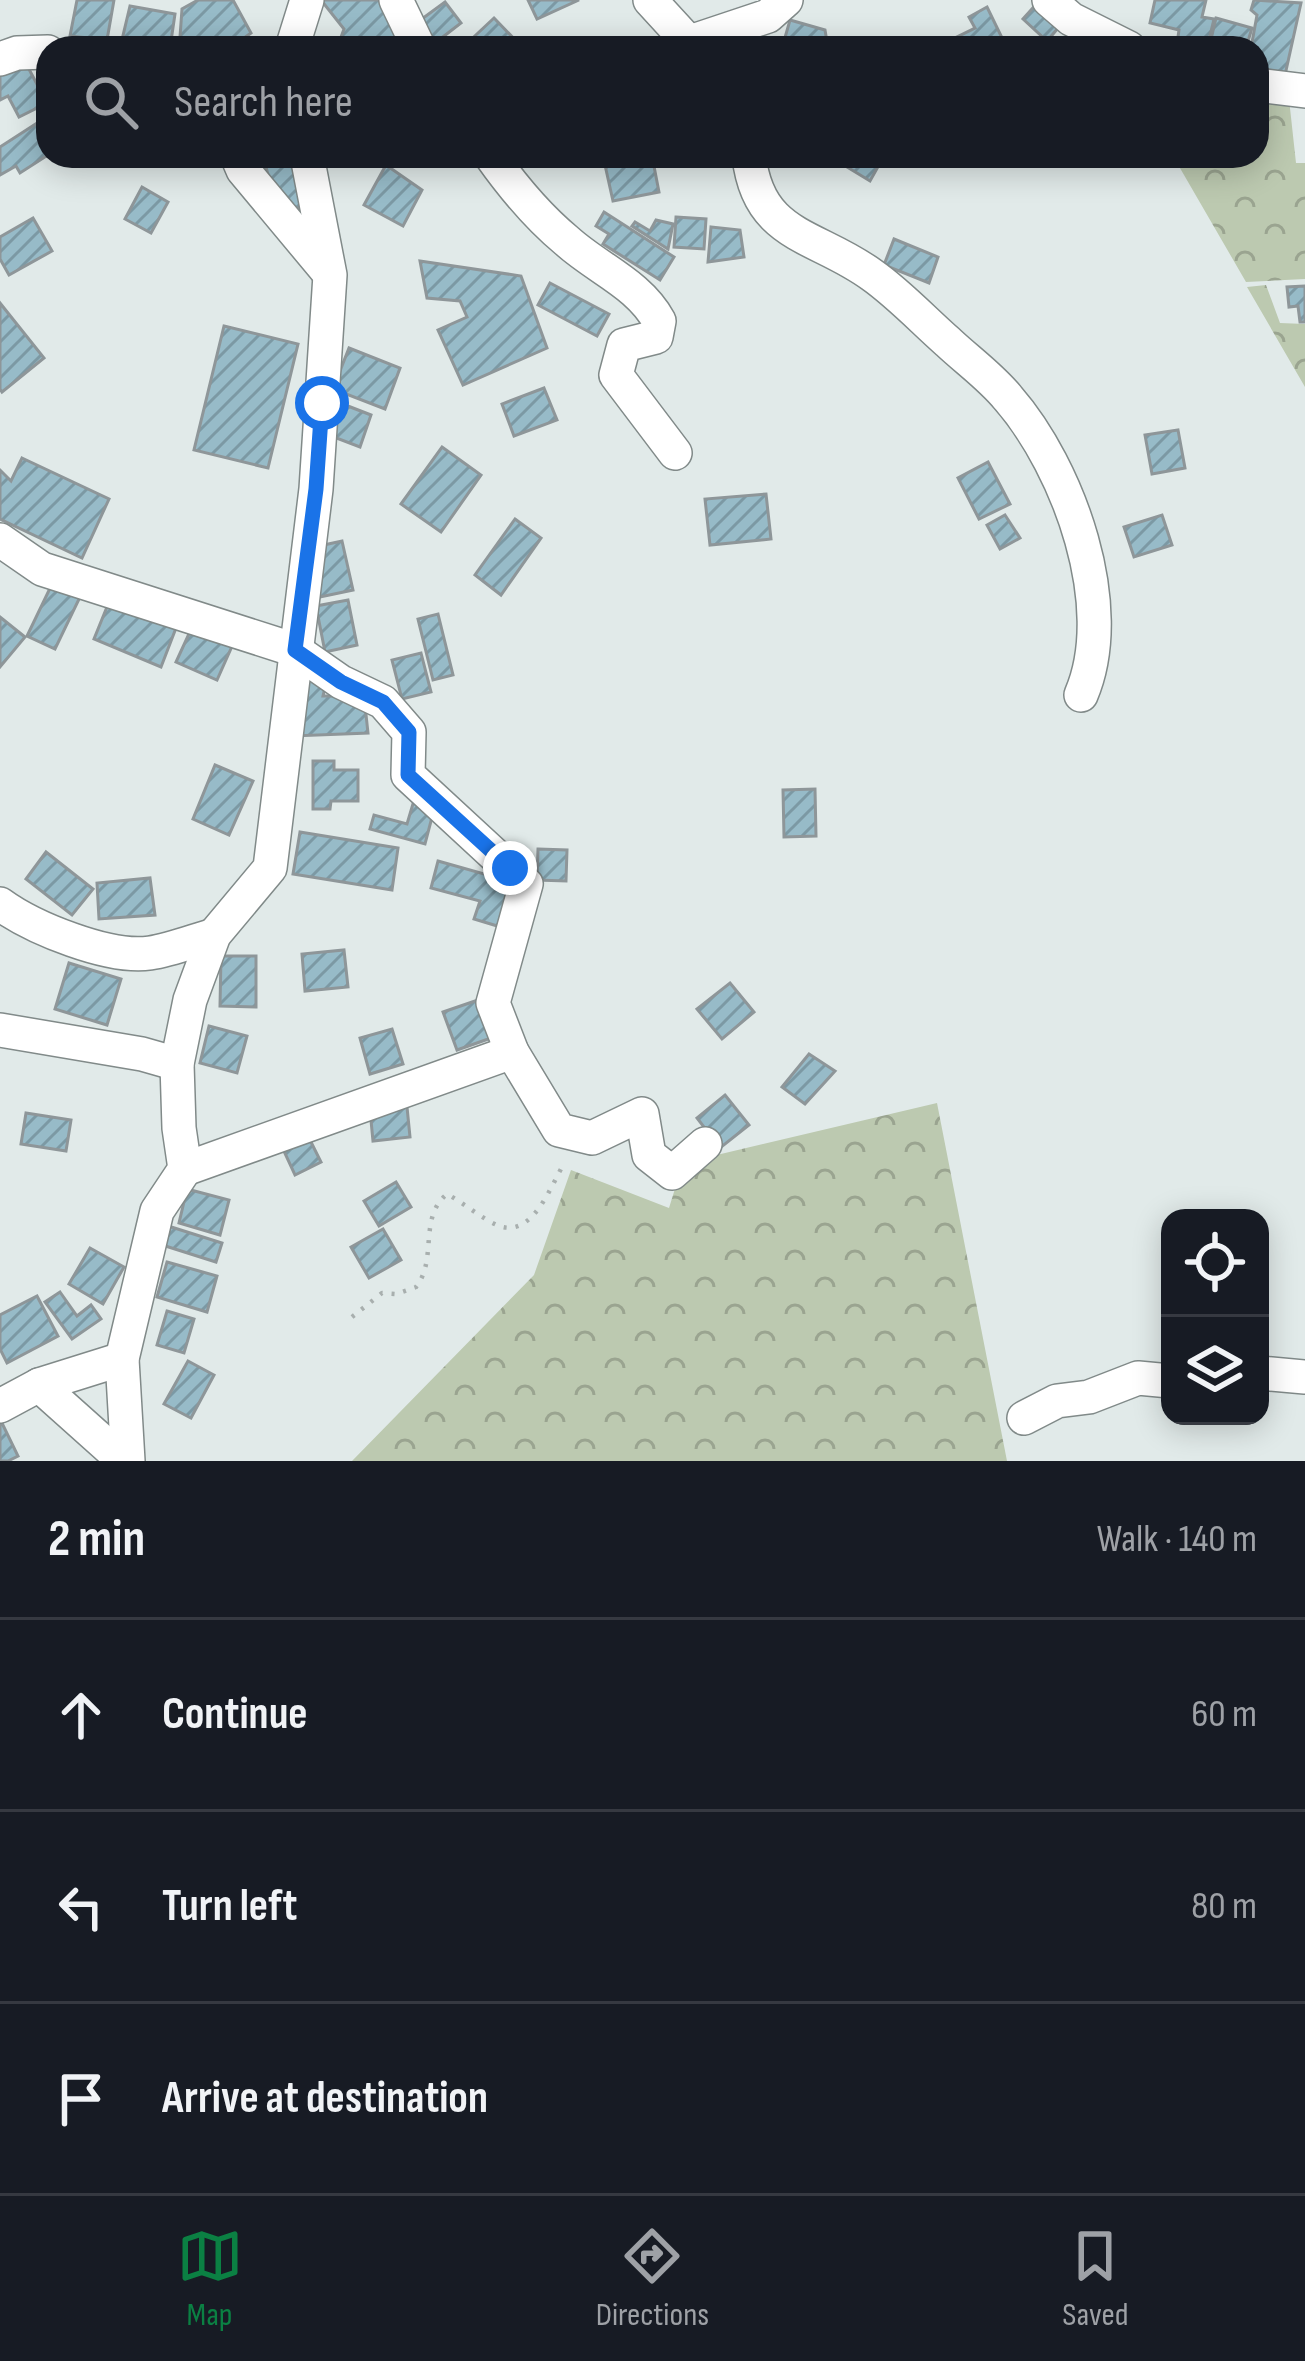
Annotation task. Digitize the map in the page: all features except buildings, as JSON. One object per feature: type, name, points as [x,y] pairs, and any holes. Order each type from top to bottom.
[{"type":"street","points":[[296,36],[307,0]]},
{"type":"street","points":[[396,0],[413,36]]},
{"type":"street","points":[[650,0],[684,36]]},
{"type":"street","points":[[716,36],[768,16],[786,0]]},
{"type":"street","points":[[1049,0],[1071,19],[1105,36]]},
{"type":"street","points":[[0,59],[36,52]]},
{"type":"street","points":[[1269,87],[1305,92]]},
{"type":"street","points":[[242,168],[331,275]]},
{"type":"street","points":[[185,1169],[177,1064],[190,1000],[214,934],[270,868],[316,489],[331,275],[309,168]]},
{"type":"street","points":[[499,168],[568,242],[648,300],[659,321],[656,337],[624,345],[616,375],[675,453]]},
{"type":"street","points":[[750,168],[752,188],[774,220],[872,274],[1010,399],[1068,491],[1092,585],[1094,665],[1081,695]]},
{"type":"street","points":[[0,540],[42,569],[295,650],[341,682],[383,702],[409,732],[408,775],[526,884],[493,1004],[512,1052],[559,1130],[592,1138],[641,1114],[649,1154],[672,1173],[705,1144]]},
{"type":"street","points":[[0,904],[13,914],[102,950],[148,954],[214,934]]},
{"type":"street","points":[[0,1030],[177,1064]]},
{"type":"street","points":[[126,1461],[122,1359],[157,1210],[185,1169],[512,1052]]},
{"type":"street","points":[[0,1406],[39,1385],[122,1359]]},
{"type":"street","points":[[1269,1374],[1305,1377]]},
{"type":"street","points":[[1024,1418],[1057,1401],[1109,1391],[1138,1378],[1161,1381]]},
{"type":"street","points":[[39,1385],[126,1461]]},
{"type":"path","points":[[352,1318],[382,1293],[416,1287],[429,1262],[430,1222],[436,1203],[447,1194],[500,1226],[518,1227],[531,1219],[576,1134]]},
{"type":"green space","points":[[1269,96],[1289,99],[1296,163],[1305,163],[1305,279],[1246,282],[1180,168],[1269,168]]},
{"type":"green space","points":[[1266,285],[1280,323],[1305,324],[1305,387],[1247,287]]},
{"type":"green space","points":[[937,1103],[1007,1461],[352,1461],[534,1275],[571,1170],[669,1208],[683,1163]]},
{"type":"route","points":[[322,403],[295,650],[341,682],[383,702],[409,732],[408,775],[510,868]]}]
